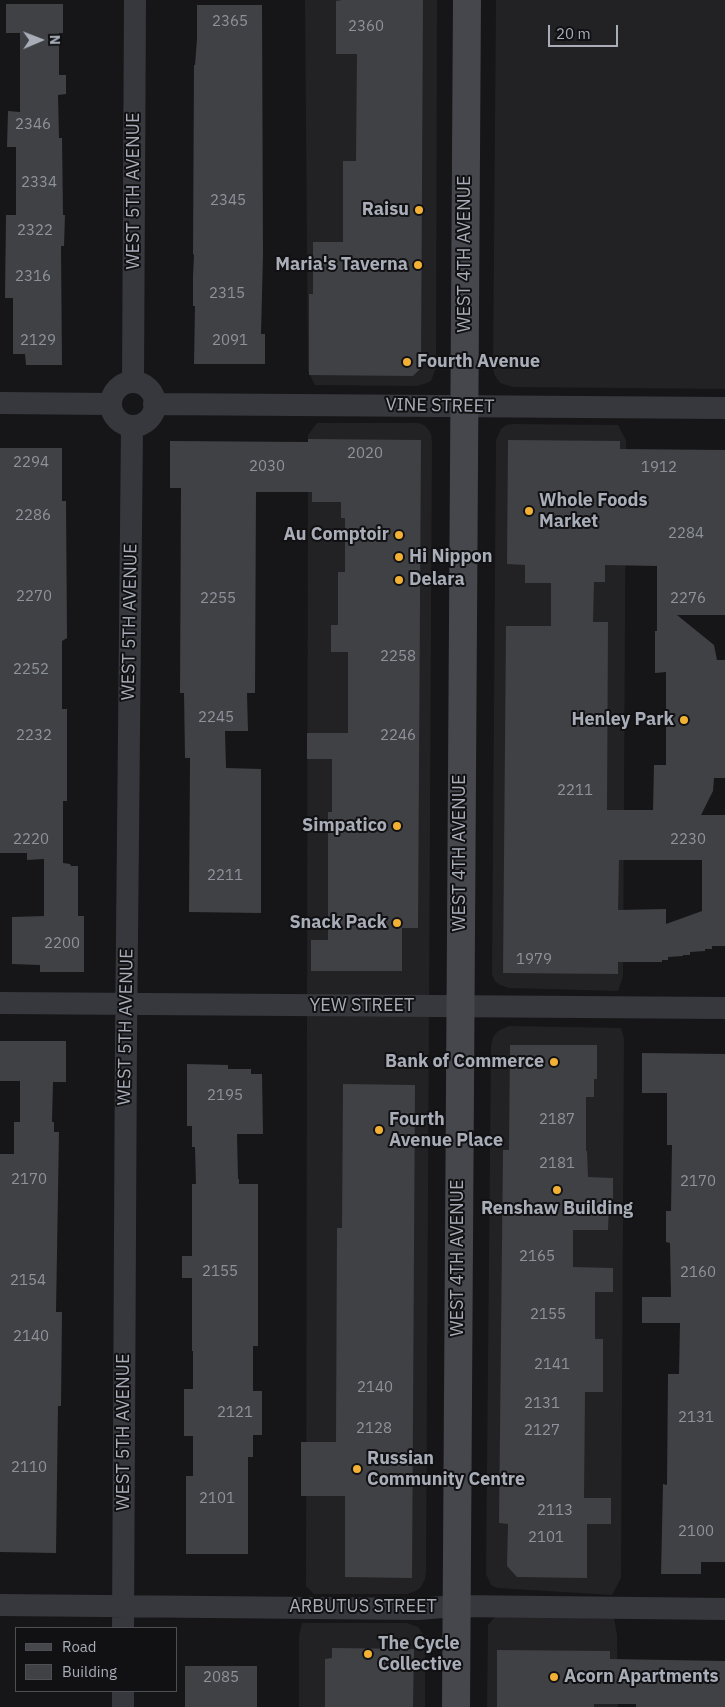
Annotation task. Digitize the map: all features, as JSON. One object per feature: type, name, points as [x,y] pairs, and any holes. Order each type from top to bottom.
[{"type":"main road","name":"WEST 4TH AVENUE","points":[[456,1707],[459,1007],[467,0]]},
{"type":"street","name":"WEST 5TH AVENUE","points":[[133,382],[135,0]]},
{"type":"street","points":[[133,382],[146,386],[150,391],[154,404],[150,417],[145,422],[132,426],[120,422],[115,417],[111,404],[115,391],[126,383],[133,382]]},
{"type":"street","points":[[0,403],[111,404]]},
{"type":"street","name":"VINE STREET","points":[[154,404],[725,408]]},
{"type":"street","name":"WEST 5TH AVENUE","points":[[123,1627],[126,1004],[132,426]]},
{"type":"street","name":"YEW STREET","points":[[0,1003],[725,1008]]},
{"type":"street","name":"ARBUTUS STREET","points":[[0,1605],[418,1609],[456,1606],[725,1609]]},
{"type":"street","points":[[123,1692],[123,1707]]},
{"type":"shaded area","points":[[305,0],[437,0],[436,368],[431,381],[424,384],[417,386],[315,385],[308,371]]},
{"type":"shaded area","points":[[496,0],[725,0],[725,389],[513,387],[500,383],[495,376],[493,369]]},
{"type":"shaded area","points":[[317,423],[418,423],[428,429],[432,441],[426,1572],[421,1587],[407,1594],[314,1594],[306,1586],[308,435]]},
{"type":"shaded area","points":[[506,425],[618,425],[626,440],[623,976],[618,991],[509,988],[500,985],[492,975],[496,440],[501,429]]},
{"type":"shaded area","points":[[509,1026],[621,1028],[624,1039],[621,1578],[612,1595],[497,1588],[491,1585],[486,1574],[491,1047],[493,1037],[498,1031]]},
{"type":"shaded area","points":[[499,1614],[614,1618],[617,1635],[618,1707],[487,1707],[488,1625]]},
{"type":"shaded area","points":[[302,1623],[407,1623],[418,1627],[425,1637],[425,1707],[299,1707],[299,1636]]},
{"type":"building","points":[[423,0],[421,368],[413,376],[309,375],[309,294],[313,294],[313,242],[343,242],[343,161],[356,161],[357,54],[336,54],[336,1]]},
{"type":"building","points":[[6,4],[63,4],[63,33],[59,33],[59,75],[66,75],[66,94],[58,95],[59,138],[62,138],[63,215],[65,215],[64,246],[61,246],[62,365],[26,365],[25,354],[13,354],[13,298],[5,298],[6,215],[16,215],[16,147],[7,147],[8,111],[20,112],[20,33],[6,33]]},
{"type":"building","points":[[197,5],[262,5],[263,255],[261,334],[265,334],[265,364],[194,364],[194,65],[197,39]]},
{"type":"building","points":[[308,439],[421,440],[418,928],[402,928],[402,971],[311,971],[311,940],[328,940],[328,812],[332,812],[332,759],[307,759],[307,733],[348,733],[348,652],[331,652],[331,625],[338,625],[338,572],[345,572],[345,518],[341,518],[341,502],[312,502],[312,492],[256,492],[255,693],[247,693],[248,731],[225,731],[226,768],[261,769],[261,913],[189,912],[190,758],[185,758],[184,693],[180,693],[181,488],[170,488],[170,441],[308,442]]},
{"type":"building","points":[[508,440],[620,441],[620,449],[725,450],[725,615],[677,615],[714,645],[717,660],[725,660],[725,778],[714,778],[713,791],[701,815],[725,815],[725,946],[712,946],[712,949],[705,949],[705,951],[690,952],[690,955],[668,957],[668,960],[662,960],[662,962],[618,962],[618,974],[503,973],[506,626],[551,626],[551,583],[525,583],[525,565],[507,564]],"holes":[[[605,565],[657,566],[655,673],[666,672],[666,765],[654,765],[653,810],[607,810],[608,622],[593,622],[594,582],[605,582]],[[619,860],[702,860],[702,911],[666,924],[666,909],[618,910]]]},
{"type":"building","points":[[0,448],[62,448],[62,501],[66,501],[67,638],[62,641],[62,709],[67,709],[67,801],[63,801],[63,863],[78,866],[78,916],[84,916],[84,972],[40,972],[40,965],[12,964],[12,917],[44,916],[44,859],[27,860],[27,853],[0,853]]},
{"type":"building","points":[[0,1041],[66,1041],[66,1082],[53,1082],[52,1122],[54,1122],[54,1132],[59,1132],[56,1312],[62,1312],[61,1406],[58,1406],[56,1553],[0,1552],[0,1154],[14,1154],[14,1122],[20,1122],[20,1081],[0,1081]]},
{"type":"building","points":[[510,1045],[597,1045],[597,1079],[594,1079],[594,1097],[586,1097],[588,1177],[613,1178],[613,1203],[609,1203],[608,1230],[573,1230],[573,1267],[613,1268],[613,1292],[595,1292],[595,1339],[603,1339],[603,1392],[585,1392],[584,1498],[611,1498],[611,1524],[587,1524],[587,1578],[517,1577],[507,1566],[508,1524],[499,1523],[503,1150],[509,1150]]},
{"type":"building","points":[[642,1053],[725,1054],[725,1562],[701,1562],[701,1574],[661,1574],[663,1484],[667,1485],[668,1374],[679,1374],[680,1323],[642,1323],[642,1297],[671,1297],[670,1243],[666,1242],[666,1211],[671,1211],[672,1145],[667,1145],[667,1093],[642,1093]]},
{"type":"building","points":[[187,1064],[228,1065],[228,1069],[251,1069],[251,1074],[262,1074],[263,1134],[237,1134],[239,1184],[258,1184],[258,1346],[253,1346],[253,1391],[262,1391],[262,1435],[253,1435],[253,1457],[248,1457],[248,1554],[186,1554],[186,1476],[193,1476],[193,1436],[184,1436],[184,1389],[193,1389],[193,1351],[192,1278],[182,1278],[182,1256],[192,1256],[192,1184],[196,1184],[195,1147],[192,1147],[192,1126],[187,1126]]},
{"type":"building","points":[[343,1084],[415,1085],[412,1578],[345,1577],[345,1496],[301,1496],[301,1442],[336,1442],[337,1228],[342,1228]]},
{"type":"building","points":[[332,1648],[414,1649],[413,1707],[325,1707],[325,1659],[332,1658]]},
{"type":"building","points":[[497,1650],[610,1651],[610,1659],[725,1661],[725,1707],[636,1707],[636,1704],[594,1704],[594,1707],[497,1707]]},
{"type":"building","points":[[185,1666],[257,1666],[257,1707],[185,1707]]},
{"type":"place","name":"Raisu","points":[[419,210]]},
{"type":"place","name":"Maria's Taverna","points":[[418,265]]},
{"type":"place","name":"Fourth Avenue","points":[[407,362]]},
{"type":"place","name":"Whole Foods Market","points":[[529,511]]},
{"type":"place","name":"Au Comptoir","points":[[399,535]]},
{"type":"place","name":"Hi Nippon","points":[[399,557]]},
{"type":"place","name":"Delara","points":[[399,580]]},
{"type":"place","name":"Henley Park","points":[[684,720]]},
{"type":"place","name":"Simpatico","points":[[397,826]]},
{"type":"place","name":"Snack Pack","points":[[397,923]]},
{"type":"place","name":"Bank of Commerce","points":[[554,1062]]},
{"type":"place","name":"Fourth Avenue Place","points":[[379,1130]]},
{"type":"place","name":"Renshaw Building","points":[[557,1190]]},
{"type":"place","name":"Russian Community Centre","points":[[357,1469]]},
{"type":"place","name":"The Cycle Collective","points":[[368,1654]]},
{"type":"place","name":"Acorn Apartments","points":[[554,1677]]}]
